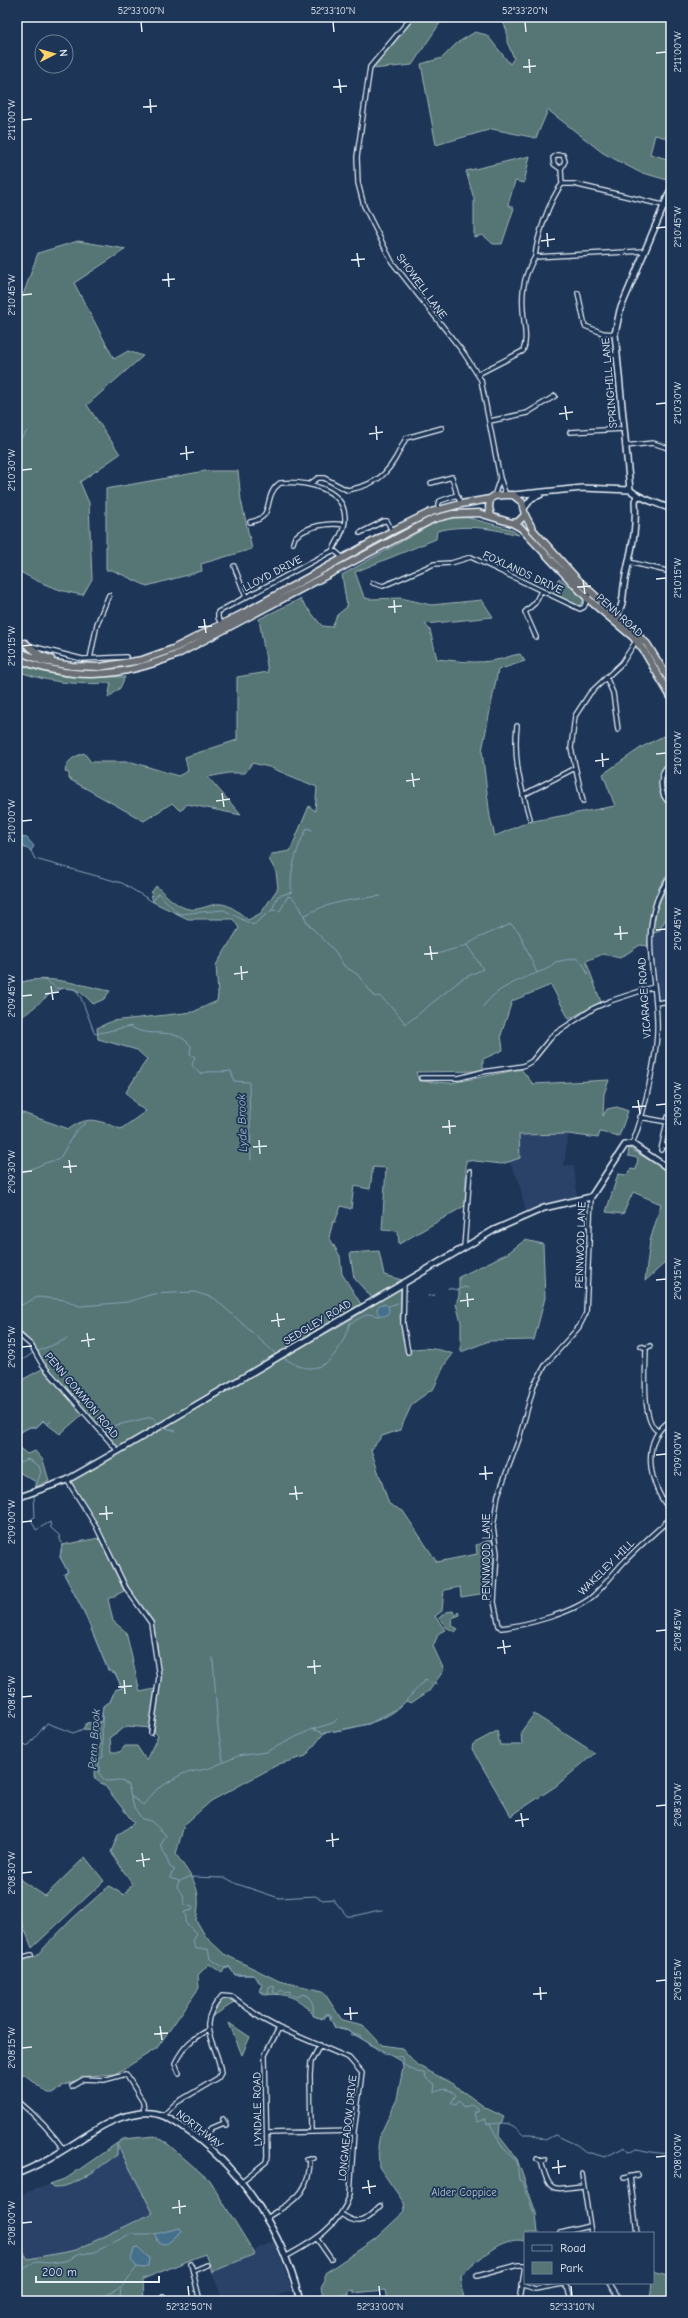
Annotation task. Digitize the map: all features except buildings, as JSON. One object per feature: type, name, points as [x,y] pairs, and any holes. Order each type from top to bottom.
[{"type":"highway","points":[[17,651],[43,661],[72,666],[99,667],[142,660],[173,649],[344,559],[392,531],[439,510],[506,495],[513,495],[522,502],[525,507],[525,516],[518,522],[512,523],[479,513],[452,514],[433,519],[182,651],[144,667],[117,673],[81,675],[55,671],[17,659]]},
{"type":"highway","points":[[491,516],[489,506],[492,497]]},
{"type":"highway","name":"PENN ROAD","points":[[525,516],[542,540],[590,592],[617,614],[647,644],[671,683]]},
{"type":"highway","name":"PENN ROAD","points":[[512,523],[527,534],[588,599],[636,641],[671,697]]},
{"type":"highway","points":[[25,644],[46,658],[72,666]]},
{"type":"street","name":"SHOWELL LANE","points":[[412,17],[370,67],[357,157],[358,182],[364,206],[392,262],[478,374],[490,421],[500,478],[506,495]]},
{"type":"street","points":[[478,374],[523,351],[525,332],[522,294],[526,272],[534,258],[536,246],[555,193],[562,184],[561,169]]},
{"type":"street","points":[[562,184],[574,184],[662,206]]},
{"type":"street","name":"SPRINGHILL LANE","points":[[630,490],[615,334],[620,310],[662,206],[671,189]]},
{"type":"street","points":[[534,258],[644,251]]},
{"type":"street","points":[[578,293],[585,326],[603,333],[615,334]]},
{"type":"street","points":[[603,333],[607,348],[611,354],[616,356]]},
{"type":"street","points":[[490,421],[527,412],[554,397],[556,402]]},
{"type":"street","points":[[310,484],[318,478],[324,478],[347,490],[375,482],[398,456],[406,438],[442,428]]},
{"type":"street","points":[[570,432],[623,429]]},
{"type":"street","points":[[625,446],[653,443],[670,448]]},
{"type":"street","points":[[431,483],[452,477],[461,504]]},
{"type":"street","name":"SHOWELL LANE","points":[[492,497],[500,478]]},
{"type":"street","points":[[250,522],[264,517],[268,512],[268,496],[280,484],[310,484],[333,495],[341,504],[345,518],[344,526],[332,551],[336,552],[344,559]]},
{"type":"street","points":[[513,495],[582,488],[630,490],[637,497],[647,499],[671,509]]},
{"type":"street","points":[[525,507],[532,498],[547,492]]},
{"type":"street","points":[[439,510],[438,504],[440,501],[458,495]]},
{"type":"street","points":[[613,620],[623,605],[629,562],[636,530],[634,501],[637,497]]},
{"type":"street","points":[[360,534],[384,520],[387,521],[392,531]]},
{"type":"street","points":[[293,543],[295,536],[305,531],[334,523],[344,526]]},
{"type":"street","name":"LLOYD DRIVE","points":[[222,624],[218,618],[218,612],[332,551]]},
{"type":"street","name":"FOXLANDS DRIVE","points":[[373,583],[383,586],[434,564],[451,563],[466,558],[471,558],[505,572],[580,609],[584,607],[588,599]]},
{"type":"street","points":[[629,562],[671,572]]},
{"type":"street","points":[[234,566],[246,597]]},
{"type":"street","points":[[536,637],[525,612],[535,603],[541,591]]},
{"type":"street","points":[[588,599],[590,592]]},
{"type":"street","points":[[90,659],[96,624],[109,595]]},
{"type":"street","points":[[17,640],[25,644],[60,654],[90,659],[126,657]]},
{"type":"street","points":[[583,801],[575,768],[571,740],[575,716],[582,703],[606,677],[622,663],[636,641]]},
{"type":"street","points":[[606,677],[613,693],[618,730]]},
{"type":"street","points":[[517,726],[516,760],[523,795],[530,819]]},
{"type":"street","points":[[671,763],[664,770],[661,782],[664,798],[671,804]]},
{"type":"street","points":[[523,795],[575,768]]},
{"type":"street","name":"VICARAGE ROAD","points":[[629,1144],[640,1117],[656,1044],[656,1003],[653,987],[650,946],[652,917],[663,886],[671,877]]},
{"type":"street","points":[[421,1078],[459,1078],[482,1072],[523,1066],[532,1061],[553,1035],[594,1008],[610,1001],[653,987]]},
{"type":"street","points":[[656,1003],[671,1001]]},
{"type":"street","points":[[640,1117],[667,1122]]},
{"type":"street","points":[[661,1150],[668,1117]]},
{"type":"street","points":[[591,1197],[620,1150],[629,1144],[671,1170]]},
{"type":"street","points":[[662,1145],[669,1146]]},
{"type":"street","points":[[464,1247],[470,1171]]},
{"type":"street","name":"SEDGLEY ROAD","points":[[17,1498],[67,1480],[494,1230],[544,1208],[591,1197]]},
{"type":"street","name":"PENNWOOD LANE","points":[[500,1628],[497,1624],[494,1602],[497,1553],[493,1527],[496,1503],[509,1463],[519,1439],[534,1385],[546,1364],[579,1327],[586,1313],[591,1197]]},
{"type":"street","points":[[404,1282],[403,1324],[408,1352]]},
{"type":"street","name":"PENN COMMON ROAD","points":[[17,1333],[31,1345],[42,1364],[118,1451]]},
{"type":"street","points":[[640,1346],[646,1348],[650,1346]]},
{"type":"street","points":[[646,1348],[647,1414],[652,1425],[658,1431]]},
{"type":"street","points":[[671,1420],[658,1431],[650,1449],[652,1465],[659,1492],[671,1511]]},
{"type":"street","points":[[67,1480],[96,1526],[126,1588],[151,1623],[159,1677],[152,1733]]},
{"type":"street","name":"WAKELEY HILL","points":[[500,1628],[549,1616],[582,1604],[592,1597],[622,1564],[671,1518]]},
{"type":"street","points":[[665,1523],[671,1529]]},
{"type":"street","points":[[17,1959],[30,1955]]},
{"type":"street","name":"LONGMEADOW DRIVE","points":[[164,2115],[176,2103],[218,2078],[221,2073],[208,2030],[208,2017],[219,1999],[225,1996],[232,1997],[262,2019],[279,2028],[349,2058],[362,2070],[362,2084],[354,2131],[350,2195],[341,2214],[328,2231],[285,2257]]},
{"type":"street","name":"LYNDALE ROAD","points":[[242,2181],[266,2162],[268,2133],[266,2055],[279,2028]]},
{"type":"street","points":[[179,2073],[175,2063],[180,2054],[193,2037],[208,2030]]},
{"type":"street","points":[[312,2131],[311,2062],[320,2045]]},
{"type":"street","points":[[72,2086],[84,2079],[104,2080],[126,2074],[143,2102],[144,2112]]},
{"type":"street","points":[[17,2100],[53,2135],[64,2150]]},
{"type":"street","name":"NORTHWAY","points":[[17,2174],[64,2150],[115,2120],[144,2112],[164,2115],[201,2141],[242,2181],[266,2218],[285,2257],[300,2301]]},
{"type":"street","points":[[201,2141],[212,2128],[224,2123]]},
{"type":"street","points":[[268,2133],[354,2131]]},
{"type":"street","points":[[266,2218],[303,2192],[308,2181],[308,2158],[314,2158]]},
{"type":"street","points":[[541,2160],[546,2179],[552,2187],[558,2189],[583,2186]]},
{"type":"street","points":[[582,2174],[591,2232]]},
{"type":"street","points":[[624,2178],[637,2175]]},
{"type":"street","points":[[630,2176],[637,2232]]},
{"type":"street","points":[[341,2214],[356,2222],[364,2221],[380,2206]]},
{"type":"street","points":[[565,2232],[589,2226]]},
{"type":"street","points":[[316,2238],[331,2260]]},
{"type":"street","points":[[191,2264],[200,2301]]},
{"type":"street","points":[[476,2276],[518,2265],[524,2265]]},
{"type":"street","points":[[193,2271],[207,2266]]},
{"type":"street","points":[[483,2268],[484,2274]]},
{"type":"street","points":[[520,2301],[524,2270]]},
{"type":"street","points":[[521,2284],[535,2289],[558,2284]]},
{"type":"street","points":[[564,2284],[568,2289],[571,2301]]},
{"type":"street","points":[[610,2284],[620,2301]]},
{"type":"street","points":[[163,2296],[163,2301]]},
{"type":"shaded area","points":[[22,837],[27,838],[34,846],[31,851],[18,844],[19,839]]},
{"type":"shaded area","points":[[657,908],[671,913],[671,1000],[657,1001],[651,943],[652,927]]},
{"type":"shaded area","points":[[568,1134],[564,1166],[574,1165],[577,1197],[541,1205],[526,1212],[518,1179],[509,1161],[520,1158],[519,1135]]},
{"type":"shaded area","points":[[381,1304],[385,1304],[389,1310],[385,1316],[381,1316],[377,1312],[377,1308]]},
{"type":"shaded area","points":[[117,2143],[153,2213],[76,2250],[28,2259],[17,2239],[17,2196],[67,2178]]},
{"type":"shaded area","points":[[180,2228],[182,2231],[167,2244],[159,2243],[155,2234]]},
{"type":"shaded area","points":[[274,2241],[292,2290],[275,2297],[275,2301],[223,2301],[212,2272],[255,2254],[257,2249]]},
{"type":"shaded area","points":[[139,2248],[149,2258],[148,2266],[145,2268],[137,2267],[131,2260],[134,2249]]},
{"type":"green space","points":[[416,17],[444,17],[412,65],[372,69]]},
{"type":"green space","points":[[501,17],[671,17],[671,139],[655,135],[650,154],[671,160],[671,181],[639,172],[603,153],[548,110],[536,138],[492,129],[436,145],[421,64],[442,58],[457,43],[475,32],[487,35],[510,64],[514,58],[507,42],[507,31]]},
{"type":"green space","points":[[530,156],[524,183],[515,181],[508,205],[514,208],[502,244],[493,244],[483,235],[474,237],[474,199],[466,171]]},
{"type":"green space","points":[[78,241],[126,249],[74,283],[114,359],[128,351],[143,356],[87,405],[120,454],[80,482],[89,503],[92,579],[83,595],[66,592],[49,586],[17,570],[17,312],[38,253]]},
{"type":"green space","points":[[205,471],[238,471],[241,500],[252,549],[201,564],[202,571],[147,586],[112,570],[106,570],[106,489]]},
{"type":"green space","points":[[462,516],[510,529],[519,535],[498,530],[468,527],[437,531],[436,539],[355,572],[364,597],[369,599],[401,598],[431,605],[482,600],[493,617],[425,624],[430,630],[437,659],[482,662],[520,654],[525,661],[498,670],[482,751],[490,817],[495,836],[528,822],[615,806],[603,774],[642,747],[671,732],[671,872],[669,872],[663,880],[652,907],[648,946],[640,945],[620,958],[603,954],[586,961],[601,1002],[569,1019],[551,985],[512,1001],[501,1035],[503,1050],[483,1059],[483,1071],[416,1072],[419,1081],[451,1083],[521,1069],[533,1084],[609,1080],[604,1094],[603,1116],[607,1109],[617,1107],[628,1111],[619,1136],[600,1132],[598,1138],[568,1134],[519,1135],[520,1158],[502,1164],[466,1160],[466,1205],[399,1244],[398,1231],[382,1230],[386,1168],[373,1167],[370,1189],[354,1186],[351,1209],[341,1206],[335,1222],[333,1222],[329,1237],[340,1256],[342,1274],[361,1304],[119,1448],[46,1366],[34,1345],[17,1328],[17,1111],[69,1129],[76,1124],[94,1120],[121,1129],[146,1111],[138,1106],[126,1092],[147,1059],[137,1050],[98,1039],[97,1028],[112,1021],[193,1012],[217,1001],[216,965],[239,928],[233,919],[188,919],[153,902],[151,893],[156,886],[177,904],[189,909],[197,909],[216,904],[229,906],[248,920],[261,913],[278,888],[276,872],[269,859],[272,854],[290,851],[309,806],[315,811],[317,787],[269,767],[252,763],[245,773],[228,773],[208,777],[241,815],[187,804],[183,809],[179,810],[172,803],[144,821],[69,779],[69,773],[65,772],[67,765],[76,756],[84,753],[91,762],[132,762],[178,776],[188,771],[185,757],[237,740],[237,677],[268,672],[259,619],[300,599],[322,626],[332,627],[337,615],[347,607],[342,575],[441,520]]},
{"type":"green space","points":[[559,578],[586,600],[578,606],[550,592]]},
{"type":"green space","points":[[17,663],[58,675],[83,677],[125,677],[120,688],[108,698],[111,683],[86,684],[52,681],[17,671]]},
{"type":"green space","points":[[671,882],[671,913],[669,913],[659,931],[652,934],[658,906]]},
{"type":"green space","points":[[17,976],[23,982],[44,979],[55,980],[110,991],[104,999],[93,1004],[82,993],[72,989],[62,989],[45,998],[17,1020]]},
{"type":"green space","points":[[629,1148],[671,1173],[671,1252],[668,1260],[645,1281],[650,1241],[661,1204],[633,1192],[623,1214],[606,1212],[618,1174],[627,1175],[631,1169],[636,1170],[638,1158],[628,1156]]},
{"type":"green space","points":[[525,1240],[543,1244],[545,1298],[534,1340],[489,1341],[461,1352],[461,1322],[456,1304],[459,1295],[459,1277],[508,1253]]},
{"type":"green space","points":[[379,1251],[384,1275],[402,1280],[372,1298],[354,1278],[350,1253]]},
{"type":"green space","name":"Alder Coppice","points":[[401,1287],[400,1318],[406,1352],[429,1348],[453,1354],[445,1364],[434,1388],[412,1404],[400,1430],[382,1436],[371,1450],[389,1504],[403,1511],[437,1562],[477,1554],[476,1545],[492,1539],[495,1552],[493,1592],[461,1597],[460,1587],[444,1590],[442,1611],[435,1616],[445,1630],[439,1633],[433,1646],[444,1670],[429,1691],[411,1703],[406,1701],[398,1709],[379,1720],[357,1727],[324,1733],[306,1756],[279,1764],[211,1801],[184,1825],[176,1854],[195,1884],[198,1899],[196,1920],[206,1937],[224,1954],[279,1981],[323,1991],[342,2020],[363,2025],[382,2045],[402,2048],[417,2065],[451,2083],[486,2108],[504,2117],[500,2125],[499,2136],[517,2159],[536,2213],[538,2232],[524,2232],[524,2241],[516,2240],[507,2242],[490,2250],[461,2275],[464,2301],[387,2301],[385,2290],[354,2293],[354,2290],[349,2291],[349,2295],[323,2297],[321,2287],[325,2280],[325,2273],[375,2239],[405,2211],[404,2203],[379,2167],[378,2146],[380,2135],[397,2099],[403,2068],[402,2062],[348,2031],[335,2028],[330,2015],[327,2015],[322,2020],[316,2017],[299,2001],[290,1997],[275,1994],[265,1995],[260,1991],[262,1985],[253,1975],[235,1975],[229,1967],[225,1968],[222,1973],[209,1964],[198,1975],[199,1988],[157,2048],[116,2074],[88,2076],[62,2086],[54,2093],[48,2093],[25,2075],[17,2073],[17,1962],[36,1956],[72,1919],[109,1886],[124,1895],[132,1884],[111,1852],[118,1835],[134,1823],[105,1786],[95,1779],[96,1752],[101,1744],[97,1730],[83,1729],[87,1723],[101,1722],[103,1706],[110,1702],[115,1690],[122,1688],[115,1673],[108,1670],[84,1612],[64,1574],[68,1572],[60,1557],[62,1545],[99,1538],[124,1591],[108,1599],[113,1621],[126,1632],[140,1692],[155,1689],[151,1728],[127,1726],[110,1737],[111,1752],[120,1752],[125,1746],[137,1746],[146,1760],[158,1736],[154,1731],[161,1679],[153,1621],[129,1588],[96,1522],[70,1480],[353,1318]]},
{"type":"green space","points":[[42,1369],[83,1414],[60,1434],[43,1421],[37,1427],[30,1427],[17,1434],[17,1388],[20,1386],[18,1382]]},
{"type":"green space","points":[[17,1446],[27,1454],[35,1451],[43,1460],[49,1481],[35,1487],[36,1482],[17,1471]]},
{"type":"green space","points":[[453,1611],[455,1616],[458,1612],[460,1615],[452,1618],[451,1625],[458,1629],[455,1632],[446,1627],[439,1618],[446,1612]]},
{"type":"green space","points":[[534,1714],[595,1753],[556,1786],[511,1816],[472,1749],[473,1744],[497,1731],[500,1745],[522,1745],[521,1732]]},
{"type":"green space","points":[[85,1857],[104,1881],[32,1948],[17,1910],[17,1875],[22,1881],[45,1896]]},
{"type":"green space","points":[[223,1998],[235,2002],[210,2018]]},
{"type":"green space","points":[[229,2023],[250,2037],[242,2055]]},
{"type":"green space","points":[[155,2136],[169,2145],[209,2180],[255,2254],[212,2272],[205,2254],[143,2279],[144,2301],[17,2301],[17,2253],[22,2250],[28,2259],[76,2250],[153,2213],[117,2144],[117,2155],[87,2176],[62,2186],[53,2187],[50,2184],[67,2178],[123,2139]]},
{"type":"green space","points":[[654,2271],[671,2276],[671,2301],[650,2301],[652,2284],[654,2284]]},
{"type":"waterway","points":[[17,443],[27,431]]},
{"type":"waterway","points":[[31,851],[35,859],[122,883],[153,902],[158,893],[179,914],[224,910],[253,925],[272,910],[278,896],[292,892],[291,876],[297,851],[307,828],[312,830]]},
{"type":"waterway","points":[[272,910],[280,911],[288,896],[293,898],[300,907],[308,924],[335,951],[344,966],[357,974],[375,997],[379,996],[391,1006],[406,1024],[462,979],[483,969],[467,945],[437,954]]},
{"type":"waterway","points":[[304,916],[331,904],[381,896]]},
{"type":"waterway","points":[[467,945],[478,938],[511,924],[519,932],[537,973]]},
{"type":"waterway","points":[[483,1007],[496,993],[512,983],[549,968],[555,962],[576,958],[583,964],[588,975]]},
{"type":"waterway","name":"Lyde Brook","points":[[17,976],[23,982],[41,980],[48,982],[56,988],[75,989],[81,998],[95,1034],[131,1026],[144,1032],[177,1036],[184,1039],[191,1046],[190,1054],[195,1057],[192,1065],[200,1074],[206,1072],[231,1071],[234,1081],[249,1082],[251,1160]]},
{"type":"waterway","points":[[17,1173],[27,1171],[47,1162],[58,1160],[76,1131],[86,1123]]},
{"type":"waterway","points":[[448,1288],[458,1290],[464,1287],[468,1288]]},
{"type":"waterway","points":[[17,1307],[38,1297],[66,1300],[79,1306],[127,1302],[153,1294],[194,1292],[214,1298],[277,1355]]},
{"type":"waterway","points":[[428,1296],[435,1295]]},
{"type":"waterway","points":[[389,1306],[398,1303]]},
{"type":"waterway","points":[[282,1357],[305,1368],[317,1367],[324,1364],[336,1353],[350,1323],[368,1314],[379,1316]]},
{"type":"waterway","points":[[36,1352],[67,1339]]},
{"type":"waterway","points":[[21,1361],[33,1353]]},
{"type":"waterway","points":[[104,1428],[152,1417],[159,1424]]},
{"type":"waterway","points":[[17,1434],[30,1427],[37,1427],[43,1420],[47,1424],[51,1421]]},
{"type":"waterway","points":[[163,1427],[176,1431]]},
{"type":"waterway","name":"Penn Brook","points":[[17,1463],[28,1459],[39,1466],[41,1472],[35,1489]]},
{"type":"waterway","name":"Penn Brook","points":[[34,1494],[35,1517],[31,1519],[36,1530],[50,1522],[51,1528],[59,1535],[62,1545],[60,1557],[68,1572],[64,1574],[84,1612],[108,1670],[115,1673],[122,1688],[115,1690],[110,1702],[103,1706],[103,1757],[99,1759],[99,1773],[105,1781],[121,1780],[128,1785],[134,1807],[142,1819],[151,1821],[166,1835],[161,1845],[170,1867],[175,1870],[171,1874],[171,1878],[179,1881],[177,1887],[183,1894],[184,1905],[193,1907],[192,1910],[184,1912],[186,1916],[185,1922],[197,1934],[193,1941],[196,1949],[208,1949],[210,1959],[227,1969],[229,1966],[235,1975],[253,1975],[262,1985],[259,1990],[269,1995],[268,1989],[273,1986],[275,1987],[273,1992],[277,1994],[281,1990],[285,1993],[290,1991],[290,1994],[297,1997],[303,1994],[309,1996],[313,2005],[313,2016],[322,2018],[327,2013],[331,2015],[332,2017],[330,2018],[335,2027],[347,2030],[352,2035],[360,2035],[361,2038],[384,2054],[402,2057],[404,2065],[417,2072],[424,2073],[426,2078],[435,2085],[434,2093],[440,2090],[451,2091],[456,2095],[451,2103],[456,2105],[459,2100],[464,2107],[471,2105],[478,2109],[478,2112],[474,2112],[476,2122],[485,2119],[487,2124],[510,2124],[522,2134],[531,2134],[545,2140],[555,2135],[577,2145],[587,2153],[605,2157],[625,2147],[628,2151],[637,2149],[650,2152],[671,2153]]},
{"type":"waterway","points":[[213,1658],[218,1729],[223,1761]]},
{"type":"waterway","points":[[131,1796],[143,1805],[157,1789],[182,1774],[210,1768],[238,1756],[266,1752],[312,1729],[324,1733],[369,1724],[401,1706],[426,1679],[430,1683],[437,1684]]},
{"type":"waterway","points":[[313,1729],[333,1723],[337,1719]]},
{"type":"waterway","points":[[17,1747],[29,1745],[47,1723],[73,1733],[83,1729],[87,1723],[101,1722]]},
{"type":"waterway","points":[[180,1881],[189,1877],[226,1878],[237,1884],[279,1898],[315,1896],[323,1900],[333,1899],[347,1916],[356,1916],[382,1910]]},
{"type":"waterway","points":[[490,2124],[503,2148],[517,2161],[519,2180],[523,2182],[534,2214]]},
{"type":"waterway","points":[[17,2269],[23,2269],[36,2262],[50,2263],[65,2261],[80,2254],[95,2252],[130,2234],[155,2234]]},
{"type":"waterway","points":[[100,2301],[101,2297],[121,2288],[137,2267]]},
{"type":"waterway","points":[[119,2301],[121,2290]]}]
